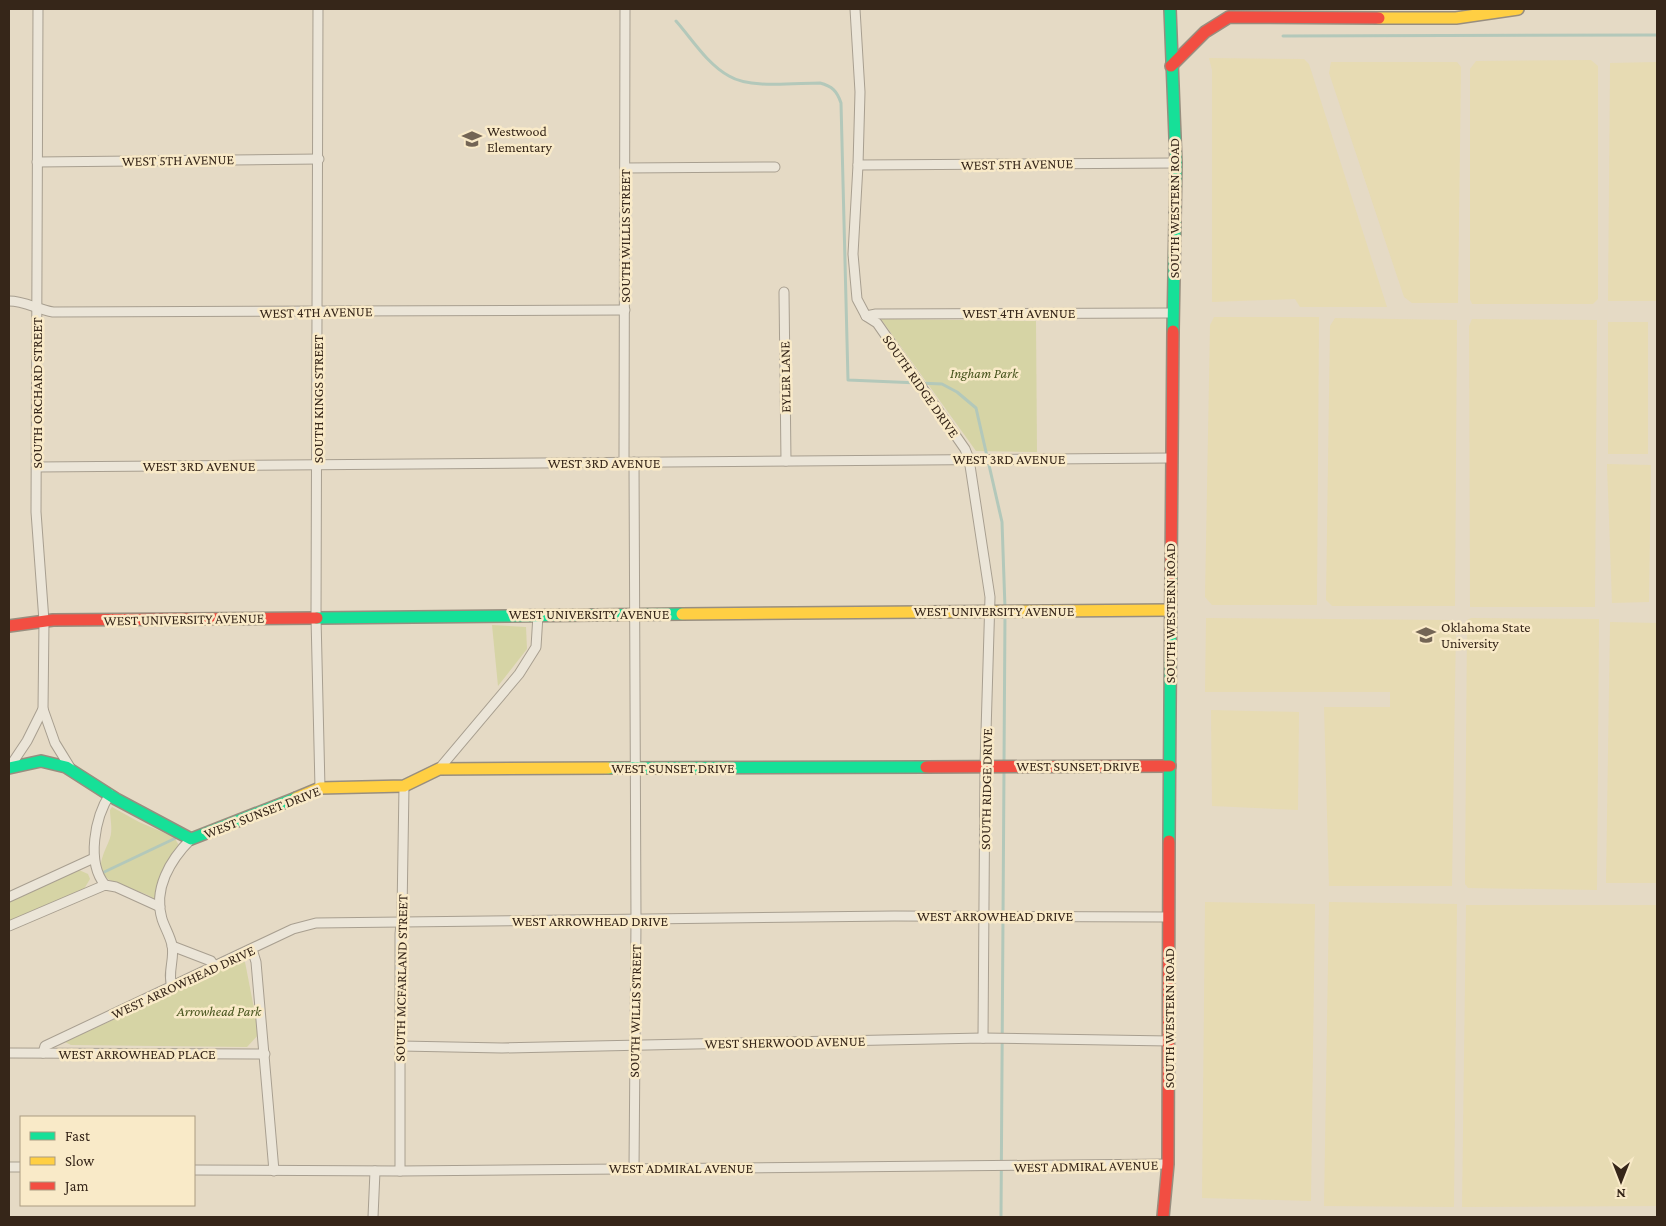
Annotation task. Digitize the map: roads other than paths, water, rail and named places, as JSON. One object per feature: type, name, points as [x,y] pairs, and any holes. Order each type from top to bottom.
[{"type":"main road","name":"SOUTH WESTERN ROAD","points":[[1163,1217],[1168,1164],[1171,458],[1176,163],[1170,9]]},
{"type":"main road","points":[[1171,66],[1204,32],[1215,23],[1229,17],[1456,18],[1518,9]]},
{"type":"main road","name":"WEST UNIVERSITY AVENUE","points":[[9,626],[44,621],[316,617],[1170,610]]},
{"type":"main road","name":"WEST SUNSET DRIVE","points":[[9,768],[37,759],[52,761],[97,784],[110,794],[190,840],[320,788],[404,786],[439,770],[1170,766]]},
{"type":"street","name":"SOUTH ORCHARD STREET","points":[[9,768],[27,741],[43,709],[44,621],[36,512],[38,9]]},
{"type":"street","name":"SOUTH KINGS STREET","points":[[318,9],[316,617],[320,788]]},
{"type":"street","name":"SOUTH WILLIS STREET","points":[[624,462],[625,9]]},
{"type":"street","name":"SOUTH RIDGE DRIVE","points":[[855,9],[860,92],[853,254],[857,299],[866,316],[877,323],[916,378],[969,458],[978,504],[990,597],[994,611],[985,766],[984,1038]]},
{"type":"street","name":"WEST 5TH AVENUE","points":[[37,162],[319,159]]},
{"type":"street","name":"WEST 5TH AVENUE","points":[[858,165],[1176,163]]},
{"type":"street","points":[[625,168],[775,167]]},
{"type":"street","name":"EYLER LANE","points":[[784,292],[786,461]]},
{"type":"street","name":"WEST 4TH AVENUE","points":[[9,301],[20,301],[38,310],[53,312],[625,310]]},
{"type":"street","name":"WEST 4TH AVENUE","points":[[866,316],[876,314],[1173,313]]},
{"type":"street","name":"WEST 3RD AVENUE","points":[[37,467],[969,458],[1171,458]]},
{"type":"street","name":"SOUTH WILLIS STREET","points":[[634,462],[636,768],[634,1169]]},
{"type":"street","points":[[439,770],[518,674],[536,647],[538,615]]},
{"type":"street","points":[[43,709],[55,743],[70,769]]},
{"type":"street","name":"SOUTH MCFARLAND STREET","points":[[400,1171],[401,922],[404,786]]},
{"type":"street","points":[[104,885],[97,876],[93,840],[104,802],[110,794]]},
{"type":"street","name":"WEST SUNSET DRIVE","points":[[160,907],[162,884],[175,855],[190,840]]},
{"type":"street","points":[[9,896],[94,858]]},
{"type":"street","points":[[9,926],[104,885],[116,886],[160,907],[172,946],[169,979],[172,987]]},
{"type":"street","name":"WEST ARROWHEAD DRIVE","points":[[43,1053],[45,1046],[293,929],[316,923],[984,916],[1169,917]]},
{"type":"street","points":[[172,946],[211,961],[215,967]]},
{"type":"street","points":[[252,950],[256,962],[274,1171]]},
{"type":"street","name":"WEST SHERWOOD AVENUE","points":[[400,1046],[502,1048],[984,1038],[1169,1041]]},
{"type":"street","name":"WEST ARROWHEAD PLACE","points":[[9,1053],[265,1054]]},
{"type":"street","name":"WEST ADMIRAL AVENUE","points":[[195,1170],[400,1171],[1168,1164]]},
{"type":"street","points":[[373,1217],[375,1171]]},
{"type":"waterway","points":[[676,21],[707,58],[729,76],[749,83],[760,84],[820,83],[831,87],[838,95],[841,103],[848,380],[942,384],[957,392],[976,408],[1002,522],[1005,608]]},
{"type":"waterway","points":[[1283,36],[1657,35]]},
{"type":"waterway","points":[[1004,763],[1005,614]]},
{"type":"waterway","points":[[1001,1217],[1004,769]]},
{"type":"waterway","points":[[100,874],[180,836]]},
{"type":"place","name":"Westwood Elementary","points":[[472,139]]},
{"type":"place","name":"Oklahoma State University","points":[[1426,635]]},
{"type":"park label","name":"Ingham Park","points":[[984,373]]},
{"type":"park label","name":"Arrowhead Park","points":[[219,1011]]}]
